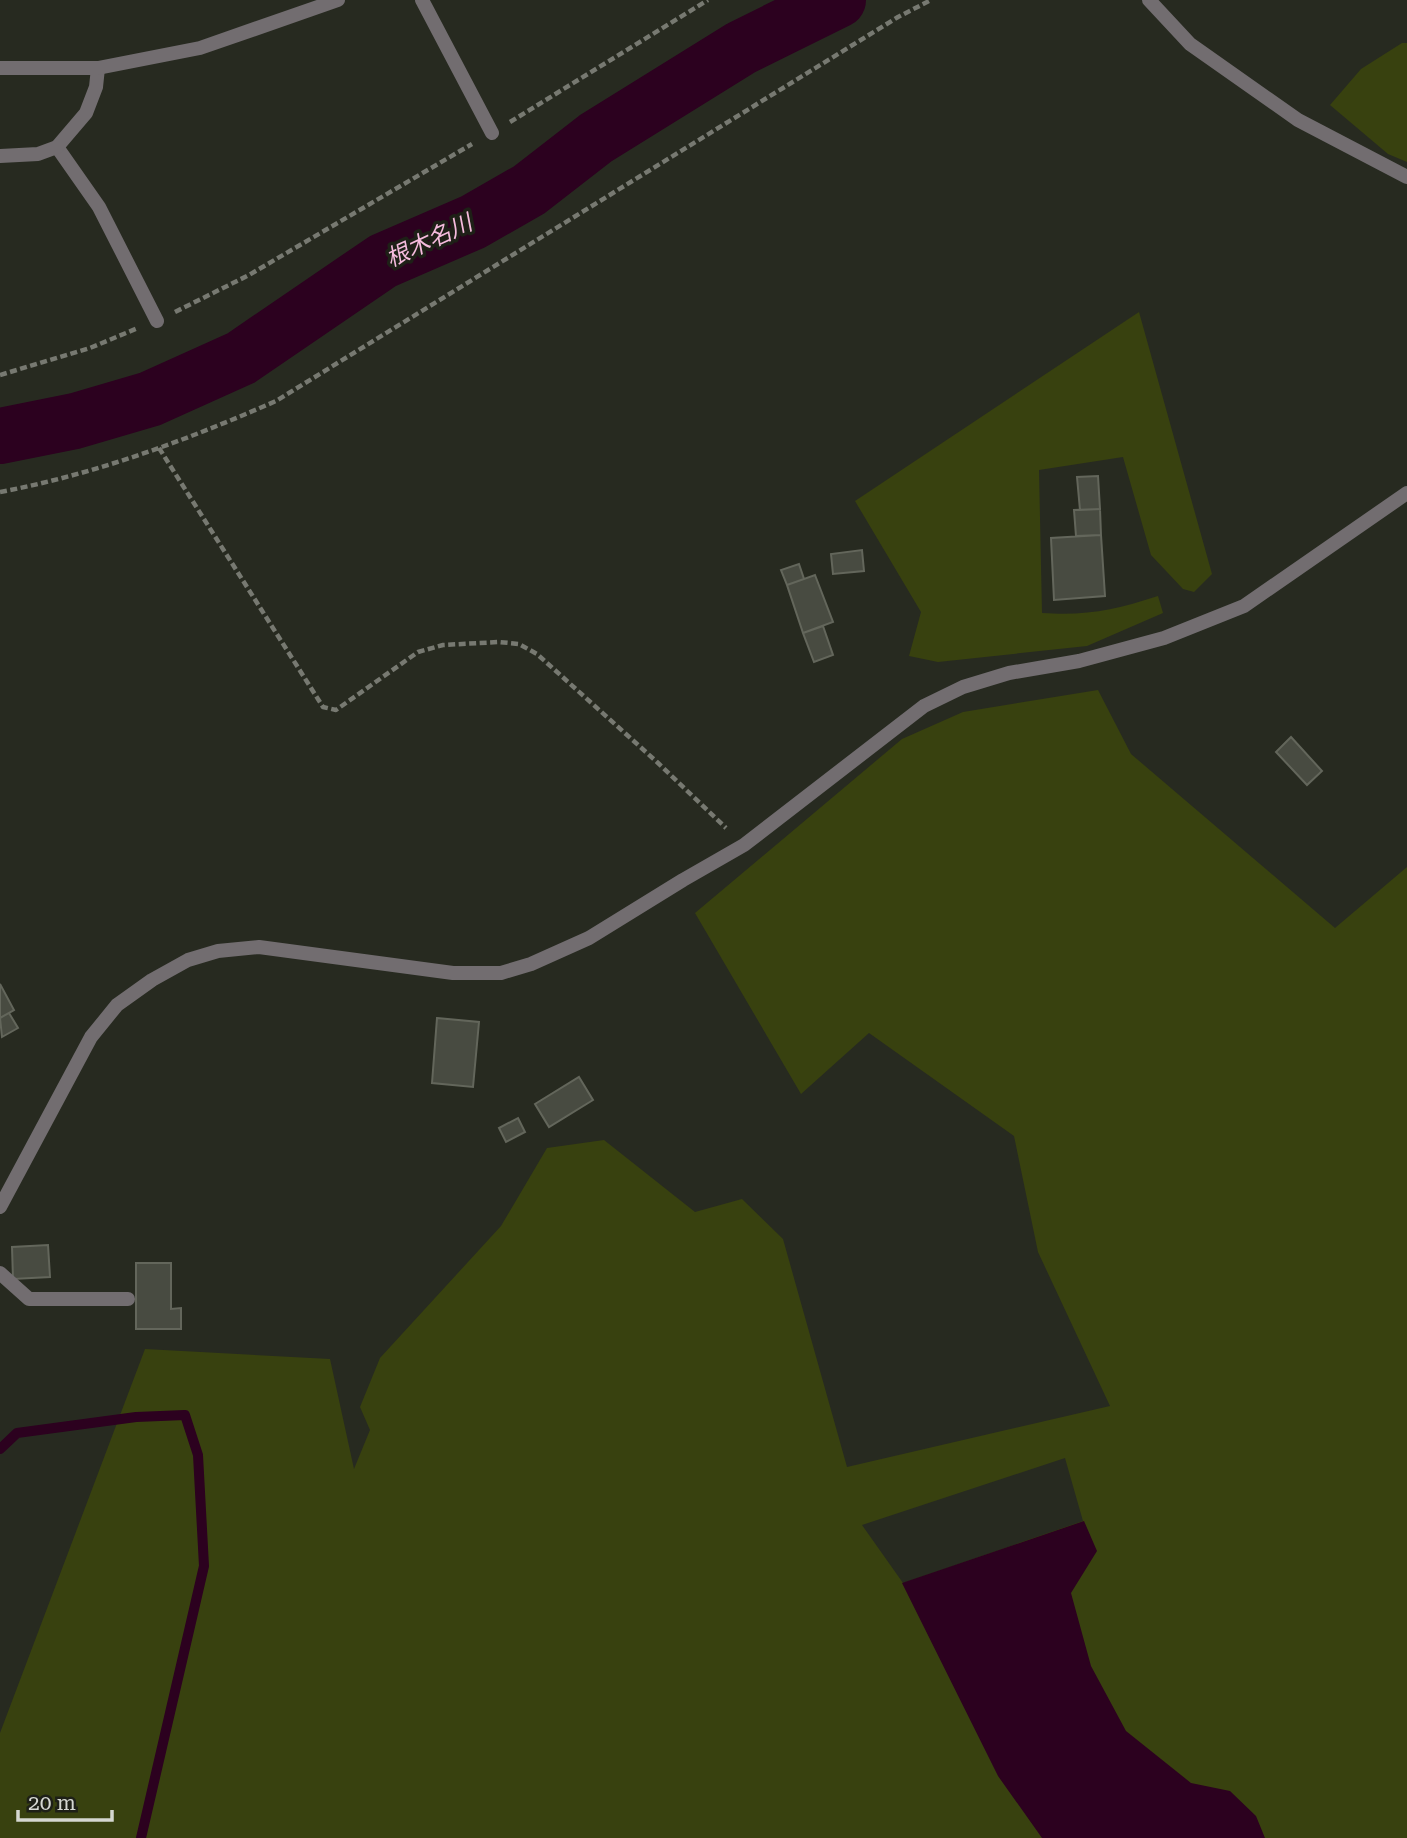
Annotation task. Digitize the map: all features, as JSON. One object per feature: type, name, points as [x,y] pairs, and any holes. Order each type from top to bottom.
[{"type":"street","points":[[0,68],[99,68],[200,48],[338,0]]},
{"type":"street","points":[[422,0],[492,133]]},
{"type":"street","points":[[1149,0],[1190,44],[1298,120],[1407,177]]},
{"type":"street","points":[[0,156],[38,154],[57,148],[86,113],[96,87],[99,68]]},
{"type":"street","points":[[57,148],[99,207],[157,321]]},
{"type":"street","points":[[0,1207],[91,1037],[117,1005],[152,980],[188,960],[218,951],[259,947],[453,973],[501,973],[531,964],[589,938],[744,845],[924,706],[963,687],[1009,673],[1079,661],[1164,638],[1244,606],[1407,493]]},
{"type":"street","points":[[0,1273],[29,1299],[128,1299]]},
{"type":"path","points":[[0,375],[90,348],[157,321],[249,275],[492,133],[708,0]]},
{"type":"path","points":[[0,492],[54,482],[159,448],[276,401],[898,17],[931,0]]},
{"type":"path","points":[[159,448],[323,707],[335,710],[418,652],[443,645],[499,642],[519,644],[537,654],[744,845]]},
{"type":"green space","points":[[1402,43],[1407,43],[1407,162],[1388,154],[1330,105],[1361,69]]},
{"type":"green space","points":[[1139,312],[1212,574],[1194,592],[1183,589],[1151,555],[1123,457],[1039,470],[1042,613],[1101,611],[1158,596],[1163,613],[1087,646],[938,662],[909,656],[921,612],[855,501]]},
{"type":"green space","points":[[1098,690],[1131,754],[1335,928],[1407,867],[1407,1838],[0,1838],[0,1733],[145,1349],[330,1359],[354,1469],[370,1430],[360,1407],[380,1358],[501,1226],[547,1148],[604,1140],[695,1212],[742,1199],[783,1239],[847,1467],[1110,1406],[1038,1252],[1014,1136],[869,1033],[801,1094],[695,913],[902,739],[963,712]],"holes":[[[1065,1458],[1083,1521],[903,1583],[862,1525]]]},
{"type":"shaded area","points":[[1084,1521],[1097,1551],[1071,1593],[1091,1666],[1126,1731],[1191,1783],[1230,1791],[1256,1816],[1265,1838],[1042,1838],[998,1776],[902,1583]]},
{"type":"building","points":[[1098,476],[1100,509],[1080,510],[1077,477]]},
{"type":"building","points":[[1100,509],[1101,535],[1076,536],[1074,510]]},
{"type":"building","points":[[1101,535],[1105,596],[1054,600],[1051,538]]},
{"type":"building","points":[[862,550],[864,571],[833,574],[831,554]]},
{"type":"building","points":[[799,564],[804,579],[787,585],[781,570]]},
{"type":"building","points":[[815,575],[833,622],[803,633],[787,585]]},
{"type":"building","points":[[823,626],[833,655],[814,662],[803,633]]},
{"type":"building","points":[[1291,737],[1322,771],[1307,785],[1276,752]]},
{"type":"building","points":[[0,984],[14,1010],[0,1018]]},
{"type":"building","points":[[9,1013],[18,1028],[2,1037],[0,1018]]},
{"type":"building","points":[[437,1018],[479,1022],[473,1087],[432,1083]]},
{"type":"building","points":[[579,1077],[593,1100],[549,1127],[535,1104]]},
{"type":"building","points":[[518,1118],[525,1132],[506,1142],[499,1128]]},
{"type":"building","points":[[48,1245],[50,1277],[13,1279],[12,1247]]},
{"type":"building","points":[[136,1263],[171,1263],[171,1309],[181,1308],[181,1329],[136,1329]]},
{"type":"waterway","name":"根木名川","points":[[0,436],[75,421],[150,399],[241,358],[383,261],[473,222],[529,190],[596,138],[741,48],[838,0]]},
{"type":"waterway","points":[[0,1449],[17,1433],[136,1417],[185,1415],[198,1455],[204,1566],[141,1838]]}]
